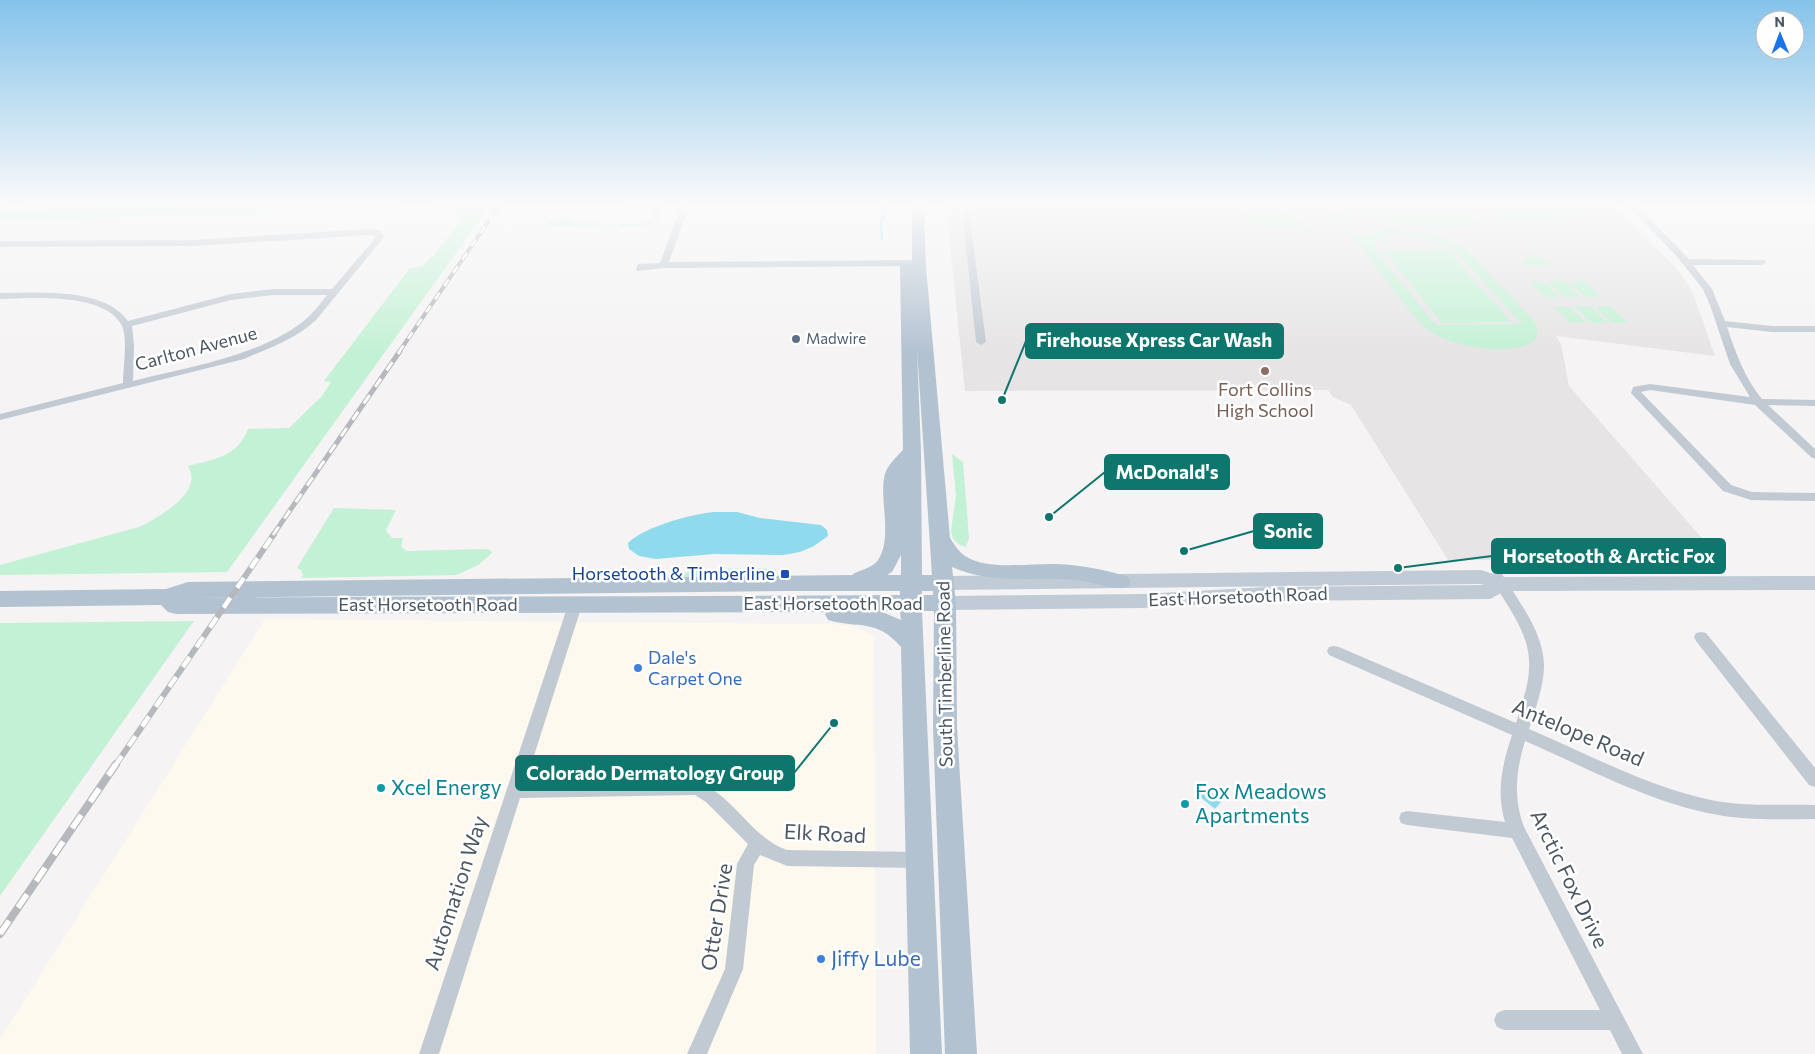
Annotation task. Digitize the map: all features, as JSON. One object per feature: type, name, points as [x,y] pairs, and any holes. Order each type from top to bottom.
[{"type":"main road","name":"South Timberline Road","points":[[912,255],[941,541],[944,593],[945,727],[960,1054]]},
{"type":"main road","name":"South Timberline Road","points":[[914,255],[910,592],[926,1054]]},
{"type":"main road","points":[[846,582],[874,577],[890,561],[894,541],[894,472],[912,450]]},
{"type":"main road","points":[[941,541],[955,560],[980,569],[1001,572],[1066,572],[1101,576],[1120,582]]},
{"type":"main road","name":"East Horsetooth Road","points":[[944,593],[1120,582],[1288,578],[1481,576],[1499,580],[1815,583]]},
{"type":"main road","name":"East Horsetooth Road","points":[[166,597],[176,606],[392,604],[697,605],[910,592],[1142,600],[1267,594],[1490,592],[1499,580]]},
{"type":"main road","name":"East Horsetooth Road","points":[[0,599],[166,597],[188,590],[846,582],[910,592]]},
{"type":"main road","points":[[697,605],[880,619],[902,630],[912,644]]},
{"type":"street","name":"Carlton Avenue","points":[[0,417],[240,356],[260,349],[293,334],[304,326],[366,255]]},
{"type":"street","points":[[664,265],[667,255]]},
{"type":"street","points":[[970,255],[981,342]]},
{"type":"street","points":[[1679,255],[1708,291],[1735,366],[1770,414],[1815,455]]},
{"type":"street","points":[[1685,262],[1762,262]]},
{"type":"street","points":[[640,269],[641,266],[664,265],[913,263]]},
{"type":"street","points":[[126,324],[199,303],[243,295],[273,292],[335,292]]},
{"type":"street","points":[[0,296],[47,296],[80,299],[117,313],[128,328],[128,384]]},
{"type":"street","points":[[1720,323],[1764,328],[1815,329]]},
{"type":"street","points":[[1815,404],[1760,402],[1650,387],[1637,389],[1636,393],[1722,483],[1734,492],[1751,496],[1815,497]]},
{"type":"street","name":"Arctic Fox Drive","points":[[1499,580],[1526,626],[1536,656],[1537,674],[1508,779],[1508,800],[1517,831],[1633,1054]]},
{"type":"street","name":"Automation Way","points":[[430,1054],[513,791],[575,605]]},
{"type":"street","points":[[1701,637],[1815,780]]},
{"type":"street","name":"Antelope Road","points":[[1334,651],[1656,791],[1684,800],[1738,811],[1815,812]]},
{"type":"street","name":"Elk Road","points":[[513,791],[696,788],[712,797],[758,843],[770,852],[787,858],[813,860],[920,860]]},
{"type":"street","points":[[1407,818],[1517,831]]},
{"type":"street","name":"Otter Drive","points":[[697,1054],[726,994],[734,969],[746,864],[758,843]]},
{"type":"street","points":[[1504,1020],[1615,1020]]},
{"type":"shaded area","name":"Fort Collins High School","points":[[951,255],[1664,255],[1679,271],[1692,291],[1715,356],[1556,336],[1561,344],[1569,386],[1722,561],[1448,560],[1351,405],[1333,397],[1328,390],[965,391]]},
{"type":"shaded area","points":[[265,619],[830,624],[849,625],[874,635],[876,1054],[0,1054],[0,1039]]},
{"type":"green space","points":[[434,255],[455,255],[227,572],[0,575],[0,565],[139,527],[147,523],[167,511],[185,494],[192,476],[188,466],[216,459],[231,451],[238,446],[248,429],[289,428],[322,396],[331,382],[324,381],[410,268],[422,267],[430,257]]},
{"type":"green space","points":[[1367,255],[1379,255],[1436,325],[1522,324],[1459,255],[1471,255],[1532,318],[1537,329],[1536,337],[1531,343],[1522,347],[1489,349],[1460,344],[1441,337],[1421,324]]},
{"type":"green space","points":[[1388,255],[1452,255],[1512,322],[1442,323]]},
{"type":"green space","points":[[1526,255],[1533,255],[1554,265],[1525,267],[1522,265],[1525,264]]},
{"type":"green space","points":[[1548,281],[1564,281],[1581,297],[1565,297]]},
{"type":"green space","points":[[1584,281],[1601,297],[1585,297],[1569,282]]},
{"type":"green space","points":[[1529,282],[1545,282],[1560,297],[1545,297]]},
{"type":"green space","points":[[1574,306],[1590,306],[1608,323],[1591,323]]},
{"type":"green space","points":[[1610,306],[1628,323],[1612,323],[1595,307]]},
{"type":"green space","points":[[1554,307],[1569,307],[1586,323],[1570,323]]},
{"type":"green space","points":[[828,335],[861,335],[862,342],[828,343]]},
{"type":"green space","points":[[952,454],[963,462],[969,538],[966,547],[953,539],[951,531],[956,495]]},
{"type":"green space","points":[[334,508],[396,510],[386,530],[392,538],[403,538],[401,547],[407,551],[484,549],[491,550],[492,553],[478,565],[457,575],[301,578],[303,575],[301,570],[297,568]]},
{"type":"green space","points":[[714,569],[776,569],[775,575],[602,578],[597,576],[601,574],[654,576]]},
{"type":"green space","points":[[194,621],[191,625],[0,896],[0,623]]},
{"type":"water","points":[[714,512],[737,512],[760,518],[821,525],[827,530],[828,536],[814,546],[800,552],[783,555],[714,554],[656,559],[639,556],[629,549],[628,543],[635,537],[656,527],[681,518]]},
{"type":"water","points":[[1201,785],[1222,801],[1215,809],[1195,793]]},
{"type":"railway","points":[[399,352],[465,255]]},
{"type":"railway","points":[[273,535],[400,351]]},
{"type":"railway","points":[[115,766],[274,534]]},
{"type":"railway","points":[[0,934],[116,764]]},
{"type":"place","name":"Madwire","points":[[796,339]]},
{"type":"place","name":"Fort Collins High School","points":[[1265,371]]},
{"type":"place","name":"Firehouse Xpress Car Wash","points":[[1002,400]]},
{"type":"place","name":"McDonald's","points":[[1049,517]]},
{"type":"place","name":"Sonic","points":[[1184,551]]},
{"type":"place","name":"Horsetooth & Arctic Fox","points":[[1398,568]]},
{"type":"place","name":"Horsetooth & Timberline","points":[[785,574]]},
{"type":"place","name":"Dale's Carpet One","points":[[638,668]]},
{"type":"place","name":"Colorado Dermatology Group","points":[[834,723]]},
{"type":"place","name":"Xcel Energy","points":[[381,788]]},
{"type":"place","name":"Fox Meadows Apartments","points":[[1185,804]]},
{"type":"place","name":"Jiffy Lube","points":[[821,959]]}]
